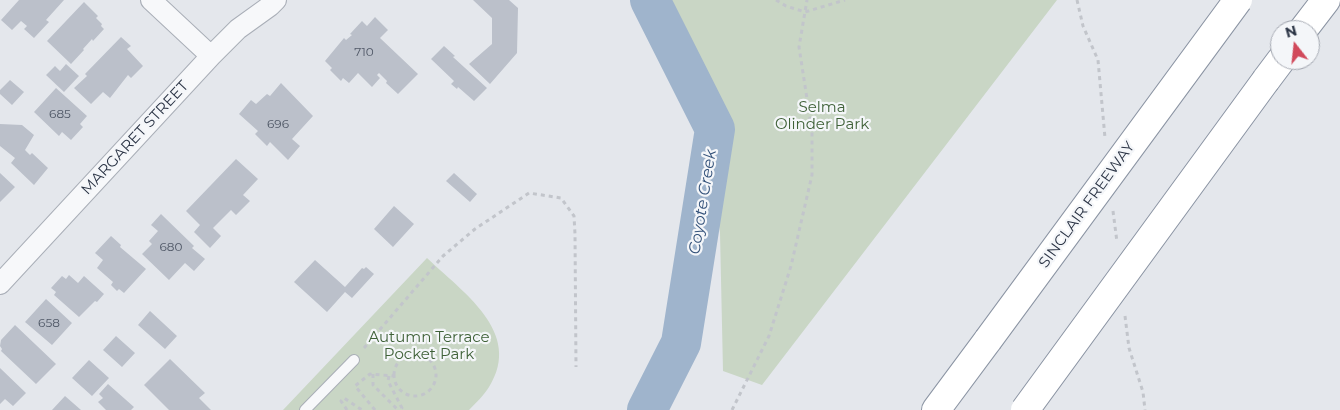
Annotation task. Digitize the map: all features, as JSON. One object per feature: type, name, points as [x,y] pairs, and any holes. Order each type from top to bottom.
[{"type":"highway","name":"SINCLAIR FREEWAY","points":[[936,410],[1238,0]]},
{"type":"highway","points":[[1311,20],[1326,0]]},
{"type":"highway","points":[[1025,410],[1274,70]]},
{"type":"street","points":[[151,0],[211,56]]},
{"type":"street","name":"MARGARET STREET","points":[[0,284],[211,56],[238,29],[276,0]]},
{"type":"lane","points":[[304,410],[354,360]]},
{"type":"path","points":[[776,0],[786,6],[805,12],[846,0]]},
{"type":"path","points":[[732,410],[769,336],[791,266],[812,176],[812,131],[799,47],[807,0]]},
{"type":"path","points":[[354,360],[443,256],[475,229],[529,194],[560,198],[574,216],[576,366]]},
{"type":"path","points":[[414,354],[429,358],[434,365],[436,373],[435,381],[431,388],[424,393],[416,395],[408,394],[402,390],[396,384],[394,376],[395,368],[399,361],[406,356],[414,354]]},
{"type":"path","points":[[375,410],[355,386],[370,374],[394,376]]},
{"type":"path","points":[[373,374],[373,385],[398,410],[402,408],[388,381],[389,376]]},
{"type":"path","points":[[347,410],[341,401],[344,398],[362,410]]},
{"type":"green space","name":"Selma Olinder Park","points":[[667,0],[1057,0],[762,385],[723,371],[720,233],[707,131]]},
{"type":"green space","name":"Autumn Terrace Pocket Park","points":[[427,258],[471,299],[484,314],[494,331],[499,348],[498,367],[489,387],[477,402],[469,410],[283,410]]},
{"type":"building","points":[[19,0],[64,0],[46,20],[49,22],[34,38],[24,29],[27,26],[21,21],[12,30],[1,20]]},
{"type":"building","points":[[473,0],[509,0],[518,8],[517,53],[490,84],[469,64],[492,44],[492,18]]},
{"type":"building","points":[[84,2],[98,16],[96,18],[104,29],[93,41],[92,39],[71,64],[47,41]]},
{"type":"building","points":[[375,17],[388,30],[380,38],[418,74],[398,94],[386,83],[387,81],[379,73],[377,75],[380,78],[372,87],[358,73],[349,83],[343,78],[341,81],[330,70],[332,68],[325,61],[344,38],[346,40],[352,35],[350,34],[362,21],[367,26]]},
{"type":"building","points":[[121,37],[131,46],[127,49],[143,66],[131,78],[128,75],[110,98],[103,92],[91,104],[74,88]]},
{"type":"building","points":[[444,46],[455,56],[453,57],[487,88],[474,101],[458,87],[457,89],[451,84],[454,81],[431,59]]},
{"type":"building","points":[[66,64],[79,76],[64,92],[46,75],[55,66],[60,71]]},
{"type":"building","points":[[10,80],[24,92],[12,105],[0,94],[0,90]]},
{"type":"building","points":[[281,83],[313,116],[292,139],[300,146],[288,160],[270,142],[267,146],[255,134],[258,131],[239,114],[251,100],[256,104],[267,94],[270,96]]},
{"type":"building","points":[[56,88],[87,116],[80,124],[83,127],[71,140],[62,132],[59,136],[34,112]]},
{"type":"building","points":[[0,124],[22,125],[34,135],[25,150],[30,155],[32,153],[48,168],[34,185],[11,163],[15,158],[0,146]]},
{"type":"building","points":[[236,159],[258,179],[243,195],[250,201],[236,215],[231,210],[213,228],[221,236],[210,248],[194,232],[200,225],[186,211]]},
{"type":"building","points":[[0,173],[15,187],[0,202]]},
{"type":"building","points":[[454,173],[477,194],[470,202],[446,181]]},
{"type":"building","points":[[394,206],[414,224],[393,247],[374,229]]},
{"type":"building","points":[[161,214],[194,246],[192,248],[205,259],[194,271],[185,263],[169,280],[142,254],[152,244],[149,241],[158,231],[151,225]]},
{"type":"building","points":[[111,236],[121,245],[120,247],[146,269],[124,293],[119,289],[117,291],[111,285],[113,282],[97,268],[103,260],[95,253]]},
{"type":"building","points":[[315,260],[345,287],[362,268],[366,267],[374,274],[352,298],[345,292],[327,312],[294,282]]},
{"type":"building","points":[[69,275],[78,283],[84,276],[104,294],[79,317],[54,295],[56,292],[51,288],[62,276],[66,279]]},
{"type":"building","points":[[46,299],[72,323],[52,345],[25,322]]},
{"type":"building","points":[[150,311],[177,336],[165,349],[138,325]]},
{"type":"building","points":[[15,325],[56,364],[36,384],[1,351],[1,340]]},
{"type":"building","points":[[116,336],[135,353],[122,367],[103,350]]},
{"type":"building","points":[[170,359],[205,393],[199,398],[211,410],[169,410],[144,385]]},
{"type":"building","points":[[89,360],[109,378],[92,396],[72,378]]},
{"type":"building","points":[[0,368],[26,393],[13,406],[5,399],[0,404]]},
{"type":"building","points":[[108,384],[134,407],[131,410],[106,410],[98,402],[103,398],[99,394]]},
{"type":"building","points":[[65,396],[81,410],[52,410]]},
{"type":"waterway","name":"Coyote Creek","points":[[647,410],[681,343],[715,129],[650,0]]}]
